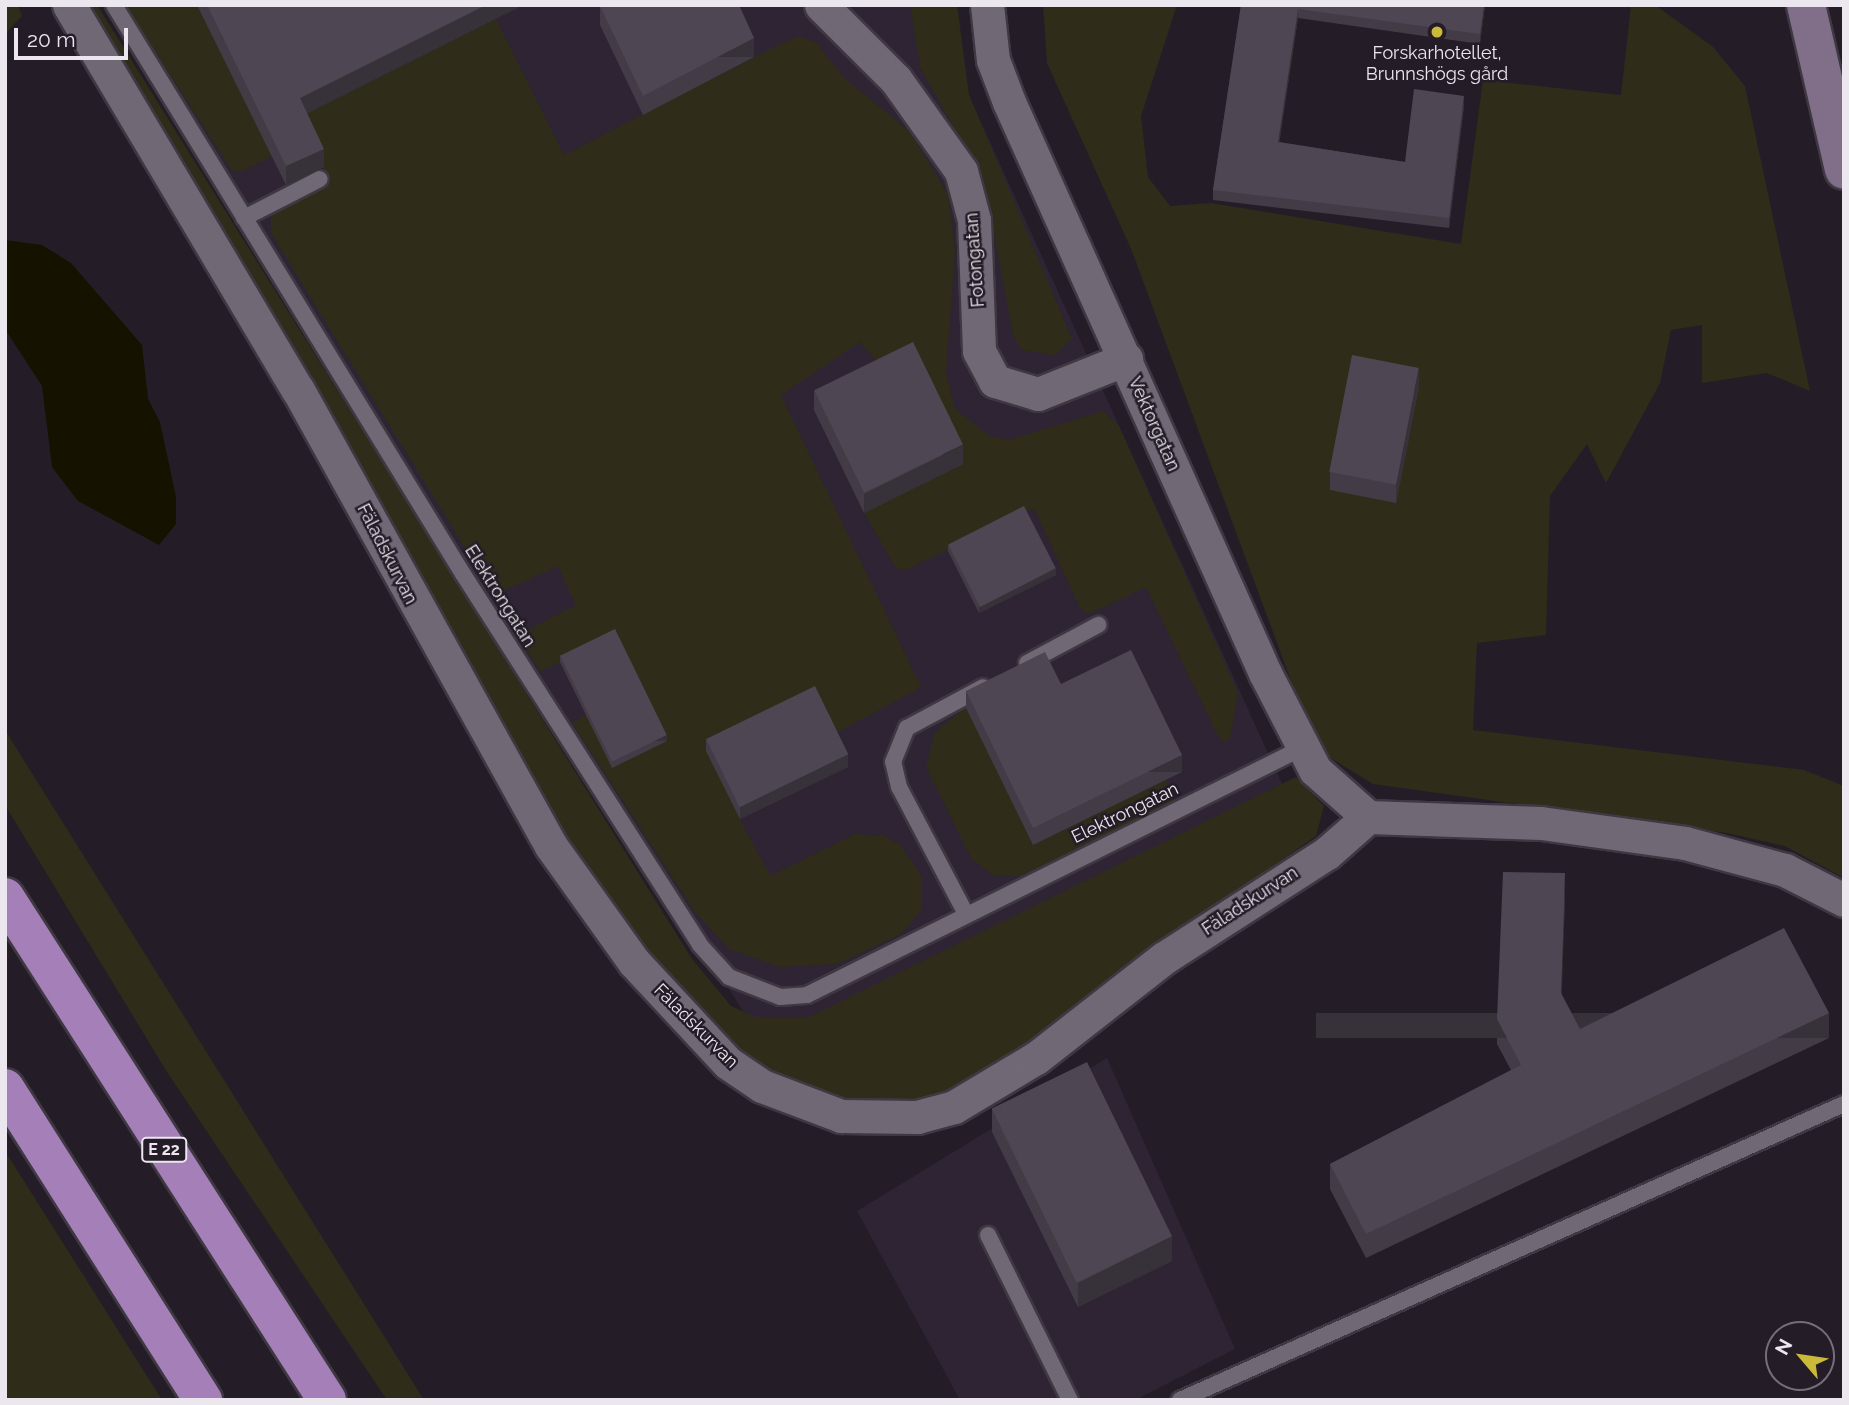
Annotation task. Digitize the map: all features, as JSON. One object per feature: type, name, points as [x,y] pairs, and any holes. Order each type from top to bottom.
[{"type":"highway","name":"E 22","points":[[5,897],[327,1400]]},
{"type":"highway","points":[[5,1088],[203,1400]]},
{"type":"main road","points":[[1806,5],[1844,170]]},
{"type":"street","name":"Fäladskurvan","points":[[69,5],[318,425],[551,846],[634,962],[728,1063],[762,1086],[841,1116],[917,1117],[954,1107],[1036,1058],[1164,958],[1327,853],[1368,817]]},
{"type":"street","name":"Fotongatan","points":[[821,5],[903,89],[961,171],[974,220],[979,351],[995,381],[1038,394],[1126,359]]},
{"type":"street","name":"Vektorgatan","points":[[987,5],[993,60],[1009,102],[1303,748],[1315,770],[1368,817]]},
{"type":"street","points":[[1368,817],[1541,823],[1685,843],[1785,870],[1844,900]]},
{"type":"lane","name":"Elektrongatan","points":[[114,5],[244,219],[700,945],[729,977],[780,997],[807,995],[1303,748]]},
{"type":"lane","points":[[244,219],[320,178]]},
{"type":"lane","points":[[966,914],[899,787],[893,762],[907,728],[1098,625]]},
{"type":"lane","points":[[1180,1400],[1844,1104]]},
{"type":"lane","points":[[988,1236],[1070,1400]]},
{"type":"shaded area","points":[[5,5],[18,5],[22,16],[5,34]]},
{"type":"shaded area","points":[[82,5],[97,5],[692,959],[731,1006],[755,1017],[809,1017],[1296,777],[1324,806],[1316,836],[1088,995],[977,1081],[902,1105],[861,1104],[780,1075],[737,1049],[646,954],[529,792]]},
{"type":"shaded area","points":[[103,5],[953,5],[953,39],[968,94],[1282,784],[773,1058]]},
{"type":"shaded area","points":[[125,5],[496,19],[564,155],[774,47],[799,36],[816,42],[841,75],[909,131],[948,194],[955,251],[946,373],[955,409],[990,436],[1009,440],[1103,411],[1119,426],[1238,693],[1230,739],[1224,742],[1217,734],[1146,587],[1089,614],[1080,608],[1034,508],[906,570],[896,568],[864,513],[963,464],[860,342],[781,395],[921,687],[833,735],[740,819],[770,876],[855,834],[885,836],[901,846],[922,877],[922,909],[901,934],[837,964],[778,967],[729,949],[695,912],[572,723],[586,715],[560,662],[540,671],[517,635],[576,605],[558,566],[494,595],[271,233],[271,215],[331,182],[324,167],[273,156],[240,172],[231,169]]},
{"type":"shaded area","points":[[910,5],[957,5],[969,95],[1072,339],[1055,355],[1022,350],[1013,335],[984,180],[920,67]]},
{"type":"shaded area","points":[[1043,5],[1177,5],[1141,116],[1148,177],[1170,206],[1211,203],[1461,244],[1483,80],[1621,95],[1631,5],[1655,5],[1713,47],[1745,86],[1810,391],[1767,373],[1702,383],[1702,325],[1671,330],[1660,383],[1606,483],[1587,444],[1550,496],[1546,635],[1477,643],[1473,730],[1804,770],[1844,786],[1844,878],[1785,846],[1727,833],[1373,784],[1326,755],[1294,689],[1132,251],[1047,63]]},
{"type":"shaded area","points":[[5,240],[42,245],[71,263],[142,345],[148,399],[160,422],[176,497],[176,524],[159,545],[78,501],[52,467],[42,386],[5,329]]},
{"type":"shaded area","points":[[966,707],[1033,845],[1166,780],[1175,800],[1021,876],[993,875],[971,858],[926,767],[935,732]]},
{"type":"shaded area","points":[[5,730],[424,1400],[387,1400],[167,1072],[5,805]]},
{"type":"shaded area","points":[[1107,1058],[1235,1349],[1135,1400],[960,1400],[857,1211]]},
{"type":"shaded area","points":[[5,1151],[162,1400],[5,1400]]},
{"type":"building","points":[[207,5],[486,5],[300,98],[324,149],[286,166]]},
{"type":"building","points":[[739,5],[754,38],[643,96],[600,6]]},
{"type":"building","points":[[1241,5],[1484,5],[1480,34],[1298,9],[1278,142],[1405,162],[1414,89],[1464,96],[1449,218],[1213,190]]},
{"type":"building","points":[[913,342],[963,444],[864,493],[814,390]]},
{"type":"building","points":[[1352,355],[1419,368],[1396,485],[1329,472]]},
{"type":"building","points":[[1024,506],[1056,568],[980,607],[948,545]]},
{"type":"building","points":[[615,629],[667,735],[612,762],[560,656]]},
{"type":"building","points":[[1131,650],[1182,755],[1033,828],[966,691],[1045,652],[1061,684]]},
{"type":"building","points":[[815,686],[848,754],[740,807],[706,739]]},
{"type":"building","points":[[1503,872],[1565,873],[1561,993],[1580,1029],[1784,928],[1829,1013],[1366,1234],[1330,1164],[1521,1065],[1497,1019]]},
{"type":"building","points":[[1087,1062],[1172,1236],[1077,1283],[992,1108]]},
{"type":"place","name":"Forskarhotellet, Brunnshögs gård","points":[[1437,32]]}]
